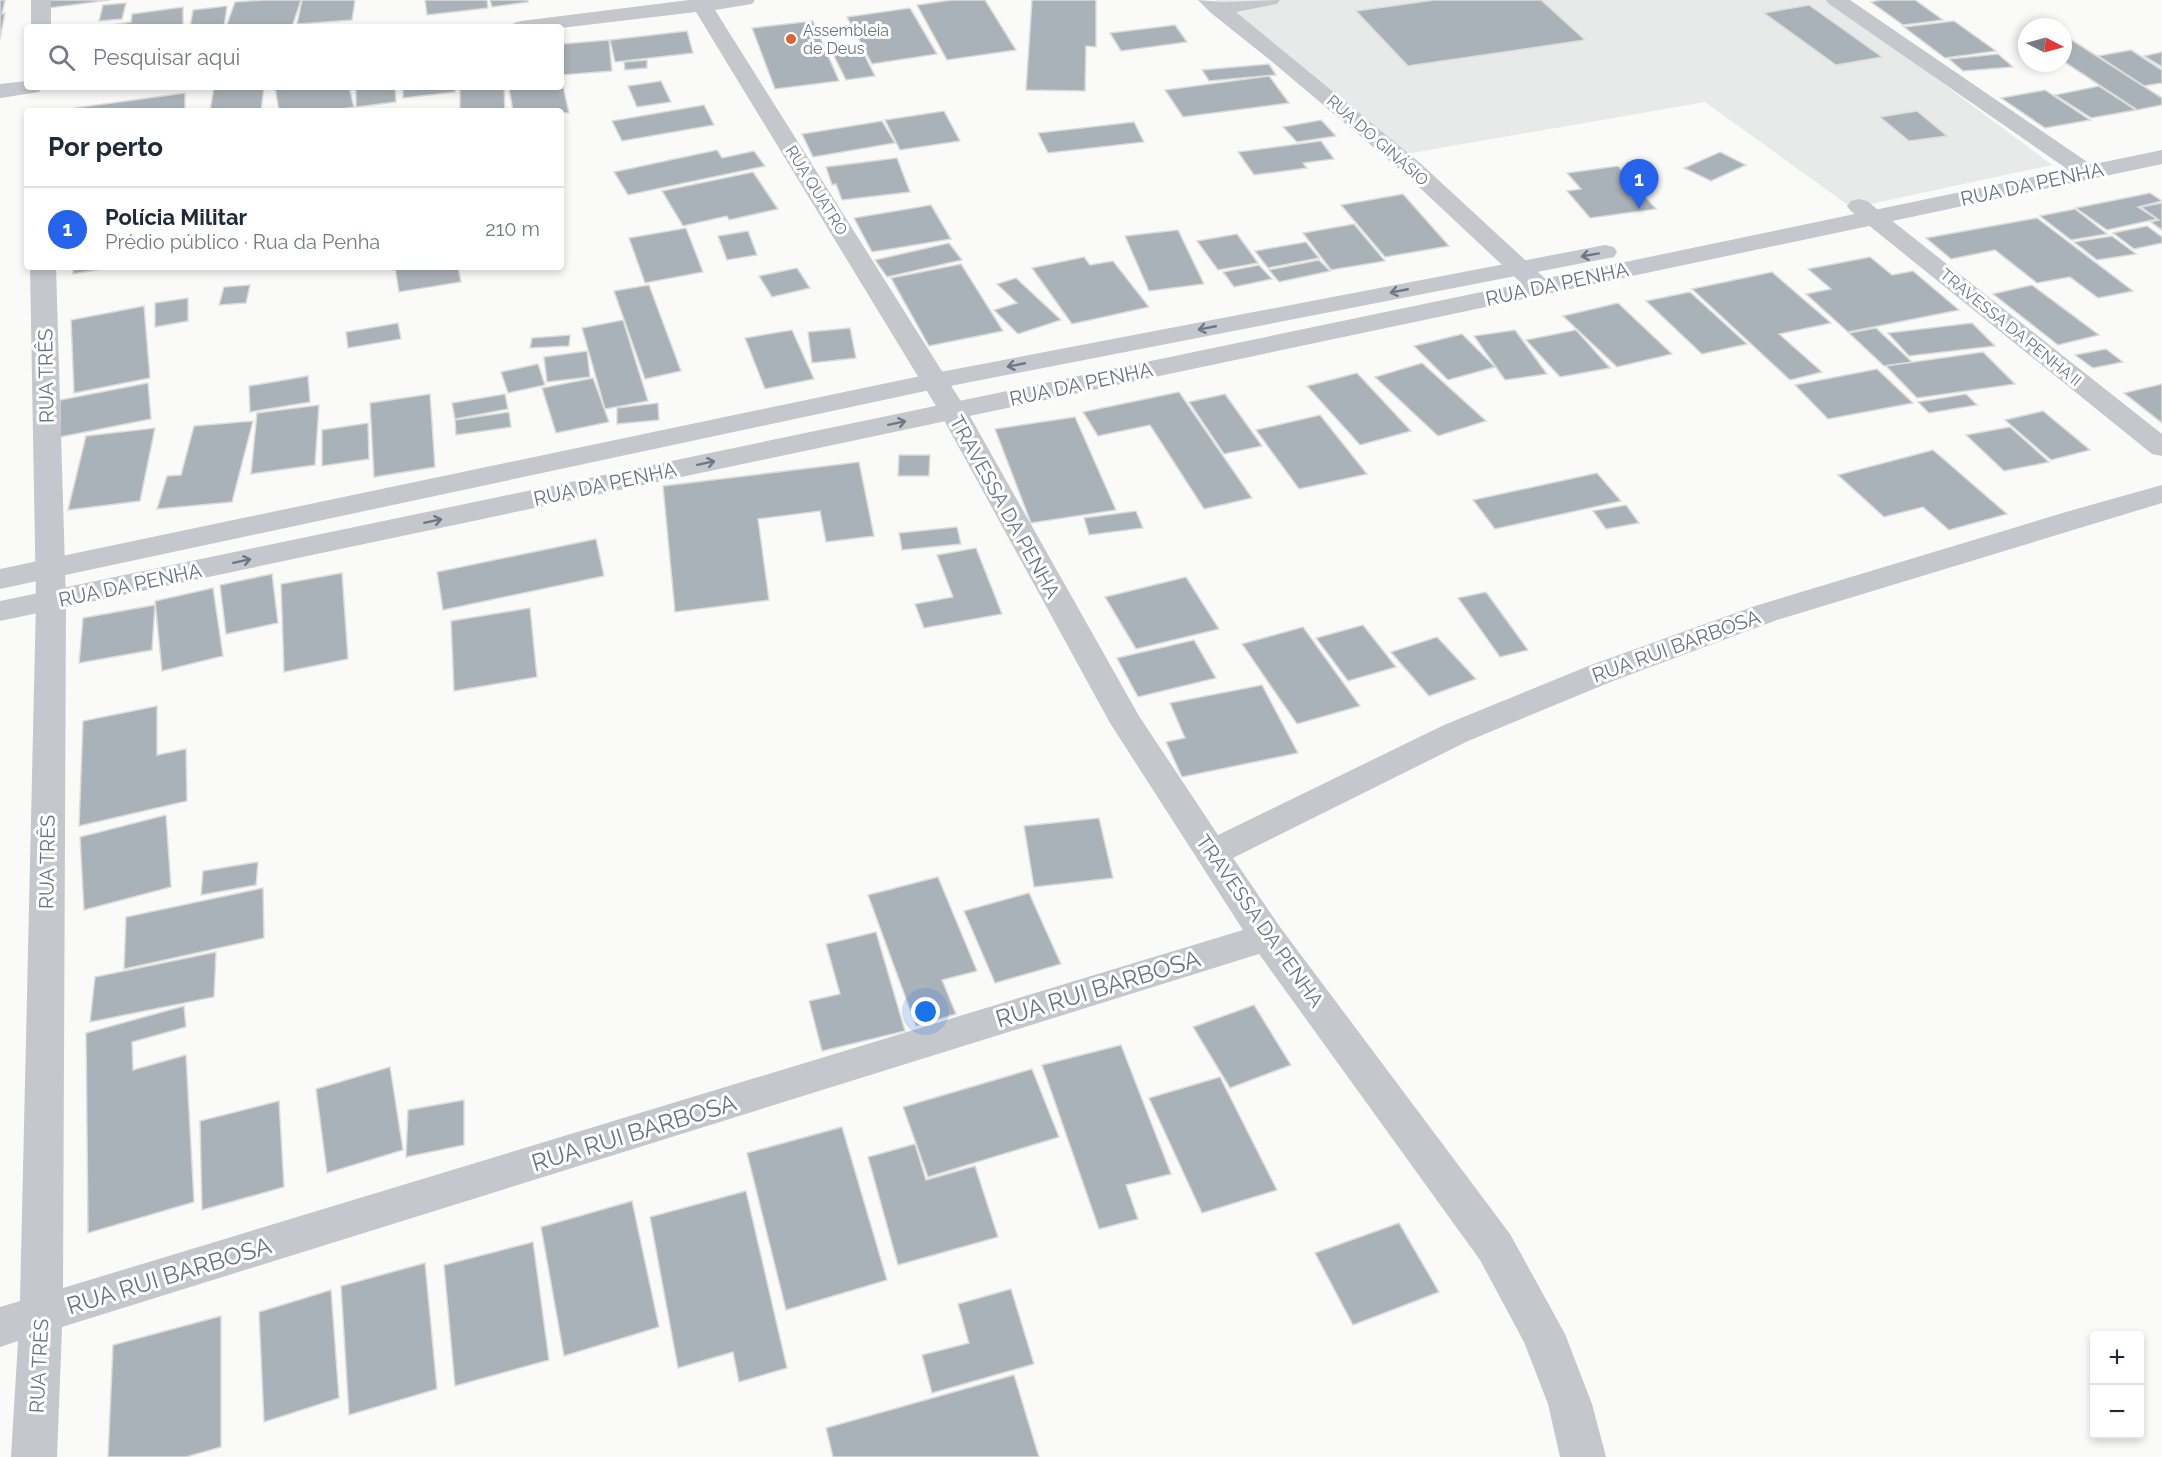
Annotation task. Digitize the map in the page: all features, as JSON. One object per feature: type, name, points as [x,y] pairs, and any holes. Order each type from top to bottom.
[{"type":"street","points":[[40,24],[41,0]]},
{"type":"street","points":[[542,24],[700,2],[745,0]]},
{"type":"street","points":[[1213,4],[1269,0]]},
{"type":"street","name":"RUA QUATRO","points":[[700,2],[935,381]]},
{"type":"street","points":[[1843,3],[2079,167]]},
{"type":"street","name":"RUA DO GINÁSIO","points":[[1213,4],[1278,55],[1386,146],[1541,288]]},
{"type":"street","points":[[0,91],[37,92]]},
{"type":"street","name":"RUA DA PENHA","points":[[2079,167],[2162,139]]},
{"type":"street","name":"RUA DA PENHA","points":[[0,579],[50,585],[953,411],[1541,288],[1867,212],[2079,167],[2162,157]]},
{"type":"street","name":"RUA DA PENHA","points":[[0,611],[50,585],[935,381],[1519,267],[1867,212]]},
{"type":"street","name":"TRAVESSA DA PENHA II","points":[[1867,212],[2162,448]]},
{"type":"street","name":"RUA TRÊS","points":[[34,1457],[41,1316],[50,585],[43,270]]},
{"type":"street","name":"TRAVESSA DA PENHA","points":[[935,381],[1126,723],[1267,937],[1495,1247],[1543,1334],[1570,1404],[1583,1457]]},
{"type":"street","name":"RUA RUI BARBOSA","points":[[1212,853],[1456,733],[1602,673],[1766,613],[2065,521],[2162,494]]},
{"type":"street","name":"RUA RUI BARBOSA","points":[[0,1327],[1267,937]]},
{"type":"shaded area","points":[[1215,0],[1831,0],[2052,165],[1852,208],[1705,102],[1400,155]]},
{"type":"building","points":[[0,0],[5,0],[2,14],[5,13],[0,39]]},
{"type":"building","points":[[50,0],[110,0],[49,8]]},
{"type":"building","points":[[301,0],[293,24],[227,24],[235,2]]},
{"type":"building","points":[[302,0],[355,0],[352,20],[297,24]]},
{"type":"building","points":[[425,0],[487,0],[488,8],[427,15]]},
{"type":"building","points":[[490,0],[528,0],[528,2],[492,7]]},
{"type":"building","points":[[952,0],[985,0],[1016,50],[947,60],[917,5]]},
{"type":"building","points":[[1032,0],[1096,0],[1096,47],[1086,46],[1085,91],[1026,90]]},
{"type":"building","points":[[1434,0],[1541,0],[1585,40],[1408,66],[1356,11]]},
{"type":"building","points":[[1915,0],[1943,20],[1903,25],[1871,2]]},
{"type":"building","points":[[126,3],[122,19],[99,21],[103,5]]},
{"type":"building","points":[[1809,5],[1882,57],[1836,65],[1764,13]]},
{"type":"building","points":[[227,6],[224,24],[191,24],[193,10]]},
{"type":"building","points":[[183,7],[183,24],[118,24],[131,22],[132,14]]},
{"type":"building","points":[[910,8],[937,54],[872,64],[847,17]]},
{"type":"building","points":[[813,21],[839,81],[775,89],[752,28]]},
{"type":"building","points":[[1954,21],[1996,51],[1945,58],[1904,27]]},
{"type":"building","points":[[1175,25],[1187,42],[1121,51],[1110,33]]},
{"type":"building","points":[[687,31],[693,53],[615,62],[610,40]]},
{"type":"building","points":[[609,40],[612,71],[564,75],[564,44]]},
{"type":"building","points":[[2072,40],[2162,98],[2162,105],[2137,110],[2072,67]]},
{"type":"building","points":[[862,50],[875,76],[846,80],[833,54]]},
{"type":"building","points":[[2131,50],[2162,70],[2162,83],[2144,86],[2098,56]]},
{"type":"building","points":[[2162,52],[2162,67],[2144,56]]},
{"type":"building","points":[[1998,54],[2013,67],[1963,71],[1949,59]]},
{"type":"building","points":[[647,60],[647,68],[625,70],[624,62]]},
{"type":"building","points":[[1269,64],[1276,75],[1209,81],[1202,70]]},
{"type":"building","points":[[1269,76],[1289,103],[1183,117],[1165,90]]},
{"type":"building","points":[[661,81],[671,102],[637,107],[628,86]]},
{"type":"building","points":[[2099,86],[2136,110],[2091,118],[2055,95]]},
{"type":"building","points":[[214,90],[264,90],[261,108],[210,108]]},
{"type":"building","points":[[276,90],[350,90],[354,107],[348,108],[278,108]]},
{"type":"building","points":[[356,90],[395,90],[396,102],[356,107]]},
{"type":"building","points":[[403,90],[455,90],[455,92],[403,98]]},
{"type":"building","points":[[460,90],[504,90],[505,108],[460,108]]},
{"type":"building","points":[[509,90],[564,90],[569,113],[564,113],[564,108],[512,108]]},
{"type":"building","points":[[2045,90],[2090,120],[2045,128],[2001,98]]},
{"type":"building","points":[[185,93],[185,108],[75,108]]},
{"type":"building","points":[[704,105],[714,125],[622,141],[612,121]]},
{"type":"building","points":[[944,111],[960,141],[900,150],[885,120]]},
{"type":"building","points":[[1917,111],[1947,136],[1909,141],[1880,117]]},
{"type":"building","points":[[1321,120],[1336,136],[1297,142],[1283,127]]},
{"type":"building","points":[[882,121],[895,143],[813,157],[802,134]]},
{"type":"building","points":[[1134,122],[1144,142],[1048,153],[1038,133]]},
{"type":"building","points":[[1321,141],[1334,159],[1303,163],[1307,168],[1254,175],[1238,152]]},
{"type":"building","points":[[717,150],[722,158],[754,151],[765,166],[628,195],[614,172]]},
{"type":"building","points":[[1720,152],[1746,165],[1711,181],[1684,168]]},
{"type":"building","points":[[897,158],[910,192],[842,200],[836,184],[832,185],[826,167]]},
{"type":"building","points":[[1618,166],[1656,209],[1590,218],[1567,191],[1581,189],[1567,173]]},
{"type":"building","points":[[753,172],[778,209],[729,220],[727,216],[683,226],[662,191]]},
{"type":"building","points":[[2150,193],[2162,201],[2138,207],[2157,219],[2107,230],[2076,208]]},
{"type":"building","points":[[1403,194],[1449,246],[1385,257],[1341,205]]},
{"type":"building","points":[[2162,203],[2162,230],[2151,222],[2159,220],[2141,207]]},
{"type":"building","points":[[931,205],[951,239],[872,252],[854,218]]},
{"type":"building","points":[[2075,209],[2107,234],[2071,240],[2040,216]]},
{"type":"building","points":[[2037,218],[2133,291],[2098,298],[2070,277],[2037,283],[1995,250],[1951,259],[1926,238]]},
{"type":"building","points":[[1354,224],[1385,261],[1331,270],[1303,233]]},
{"type":"building","points":[[2147,226],[2162,237],[2162,243],[2134,249],[2113,233]]},
{"type":"building","points":[[686,228],[703,272],[645,283],[629,238]]},
{"type":"building","points":[[1178,230],[1204,284],[1149,291],[1125,236]]},
{"type":"building","points":[[748,231],[757,255],[727,260],[718,236]]},
{"type":"building","points":[[1237,234],[1258,263],[1218,270],[1197,241]]},
{"type":"building","points":[[2112,236],[2136,254],[2097,260],[2074,242]]},
{"type":"building","points":[[1306,242],[1319,258],[1268,268],[1255,251]]},
{"type":"building","points":[[949,243],[962,260],[887,277],[875,260]]},
{"type":"building","points":[[1084,257],[1090,265],[1113,261],[1149,307],[1072,324],[1032,268]]},
{"type":"building","points":[[1870,257],[1892,275],[1913,271],[1959,310],[1848,332],[1806,294],[1831,289],[1808,269]]},
{"type":"building","points":[[1319,260],[1330,271],[1279,282],[1269,270]]},
{"type":"building","points":[[961,264],[1003,331],[929,346],[891,278]]},
{"type":"building","points":[[1259,265],[1272,279],[1234,287],[1223,272]]},
{"type":"building","points":[[797,268],[810,288],[772,297],[759,276]]},
{"type":"building","points":[[73,270],[96,270],[73,274]]},
{"type":"building","points":[[395,270],[459,270],[461,282],[399,292]]},
{"type":"building","points":[[1772,272],[1831,323],[1779,334],[1822,372],[1790,380],[1692,289]]},
{"type":"building","points":[[1016,278],[1061,320],[1018,334],[994,310],[1017,303],[997,284]]},
{"type":"building","points":[[250,285],[246,303],[219,305],[224,287]]},
{"type":"building","points":[[649,285],[681,371],[645,379],[614,291]]},
{"type":"building","points":[[2032,285],[2099,335],[2058,345],[1993,294]]},
{"type":"building","points":[[1690,292],[1747,344],[1702,354],[1646,301]]},
{"type":"building","points":[[188,298],[188,321],[155,327],[155,303]]},
{"type":"building","points":[[1618,303],[1672,354],[1617,367],[1563,316]]},
{"type":"building","points":[[144,306],[150,378],[74,393],[71,320]]},
{"type":"building","points":[[623,320],[648,401],[605,409],[582,328]]},
{"type":"building","points":[[398,323],[401,339],[348,348],[346,332]]},
{"type":"building","points":[[1972,323],[1995,346],[1909,356],[1888,333]]},
{"type":"building","points":[[850,328],[856,358],[812,363],[808,332]]},
{"type":"building","points":[[1876,328],[1912,362],[1884,366],[1849,333]]},
{"type":"building","points":[[792,330],[814,379],[765,389],[745,338]]},
{"type":"building","points":[[1515,330],[1547,374],[1505,380],[1474,336]]},
{"type":"building","points":[[1576,330],[1610,368],[1560,377],[1526,340]]},
{"type":"building","points":[[1462,334],[1495,367],[1448,380],[1414,346]]},
{"type":"building","points":[[570,335],[569,346],[530,348],[532,338]]},
{"type":"building","points":[[2106,349],[2123,362],[2093,368],[2075,355]]},
{"type":"building","points":[[587,351],[590,377],[547,382],[544,357]]},
{"type":"building","points":[[1983,352],[2015,384],[1917,398],[1886,366]]},
{"type":"building","points":[[1422,363],[1486,421],[1438,436],[1375,377]]},
{"type":"building","points":[[538,364],[545,385],[508,393],[501,372]]},
{"type":"building","points":[[1877,369],[1913,403],[1828,419],[1795,385]]},
{"type":"building","points":[[1357,373],[1411,431],[1360,445],[1307,386]]},
{"type":"building","points":[[308,376],[310,402],[250,412],[249,386]]},
{"type":"building","points":[[593,378],[609,422],[556,433],[542,388]]},
{"type":"building","points":[[148,383],[151,419],[60,437],[60,400]]},
{"type":"building","points":[[2162,384],[2162,423],[2124,393]]},
{"type":"building","points":[[1179,392],[1252,498],[1204,509],[1150,425],[1098,436],[1083,412]]},
{"type":"building","points":[[430,394],[435,467],[374,477],[370,403]]},
{"type":"building","points":[[505,394],[508,409],[455,419],[452,403]]},
{"type":"building","points":[[1225,394],[1262,446],[1224,454],[1189,402]]},
{"type":"building","points":[[1966,394],[1977,405],[1929,413],[1918,402]]},
{"type":"building","points":[[658,403],[659,420],[617,424],[617,408]]},
{"type":"building","points":[[319,405],[315,465],[251,474],[257,413]]},
{"type":"building","points":[[2043,411],[2090,450],[2051,460],[2005,420]]},
{"type":"building","points":[[509,412],[511,427],[456,435],[455,420]]},
{"type":"building","points":[[1320,415],[1367,474],[1299,489],[1256,430]]},
{"type":"building","points":[[1075,417],[1116,510],[1031,523],[995,429]]},
{"type":"building","points":[[253,421],[232,502],[157,509],[167,476],[181,475],[194,426]]},
{"type":"building","points":[[368,423],[369,459],[322,466],[322,430]]},
{"type":"building","points":[[2010,427],[2049,462],[2004,471],[1966,435]]},
{"type":"building","points":[[155,428],[140,501],[68,510],[86,436]]},
{"type":"building","points":[[1933,450],[2007,514],[1949,530],[1923,507],[1884,517],[1838,475]]},
{"type":"building","points":[[899,455],[930,455],[929,476],[898,476]]},
{"type":"building","points":[[859,462],[874,536],[826,542],[820,511],[758,519],[769,600],[675,612],[663,486]]},
{"type":"building","points":[[1597,473],[1621,501],[1495,529],[1473,500]]},
{"type":"building","points":[[1626,505],[1639,523],[1606,529],[1593,511]]},
{"type":"building","points":[[1136,511],[1143,528],[1089,535],[1084,518]]},
{"type":"building","points":[[957,527],[961,544],[902,550],[899,533]]},
{"type":"building","points":[[596,539],[604,576],[443,610],[437,572]]},
{"type":"building","points":[[976,548],[1002,614],[924,628],[915,604],[953,597],[937,555]]},
{"type":"building","points":[[342,573],[348,659],[284,672],[281,584]]},
{"type":"building","points":[[272,574],[278,623],[226,634],[220,585]]},
{"type":"building","points":[[1186,577],[1219,629],[1136,649],[1105,597]]},
{"type":"building","points":[[213,588],[223,656],[162,671],[155,601]]},
{"type":"building","points":[[1486,592],[1528,650],[1500,657],[1458,598]]},
{"type":"building","points":[[155,605],[152,650],[79,663],[83,618]]},
{"type":"building","points":[[530,608],[537,677],[454,691],[451,621]]},
{"type":"building","points":[[1363,625],[1396,667],[1348,681],[1316,638]]},
{"type":"building","points":[[1303,627],[1360,706],[1297,724],[1242,644]]},
{"type":"building","points":[[1437,637],[1476,679],[1429,696],[1391,652]]},
{"type":"building","points":[[1194,640],[1216,678],[1138,697],[1117,658]]},
{"type":"building","points":[[1262,685],[1298,753],[1182,777],[1166,742],[1185,738],[1170,703]]},
{"type":"building","points":[[157,706],[157,755],[186,749],[187,801],[79,826],[83,721]]},
{"type":"building","points":[[166,815],[171,887],[84,910],[80,837]]},
{"type":"building","points":[[1099,818],[1113,878],[1034,887],[1024,826]]},
{"type":"building","points":[[258,862],[256,885],[201,895],[203,871]]},
{"type":"building","points":[[938,877],[977,971],[942,980],[956,1014],[916,1026],[868,895]]},
{"type":"building","points":[[263,888],[264,938],[124,969],[126,917]]},
{"type":"building","points":[[1029,893],[1061,964],[995,983],[964,911]]},
{"type":"building","points":[[876,932],[905,1031],[822,1051],[809,1001],[840,994],[826,944]]},
{"type":"building","points":[[216,952],[214,997],[90,1022],[95,977]]},
{"type":"building","points":[[1254,1005],[1291,1065],[1230,1088],[1193,1027]]},
{"type":"building","points":[[184,1006],[186,1027],[132,1042],[133,1070],[186,1055],[194,1202],[88,1233],[86,1033]]},
{"type":"building","points":[[1121,1045],[1171,1174],[1126,1185],[1138,1219],[1099,1229],[1042,1065]]},
{"type":"building","points":[[390,1067],[403,1150],[327,1173],[316,1089]]},
{"type":"building","points":[[1032,1069],[1059,1137],[928,1177],[903,1107]]},
{"type":"building","points":[[1220,1077],[1277,1190],[1202,1213],[1149,1098]]},
{"type":"building","points":[[464,1100],[464,1145],[406,1157],[408,1110]]},
{"type":"building","points":[[279,1101],[284,1187],[202,1210],[200,1121]]},
{"type":"building","points":[[842,1127],[887,1280],[786,1310],[747,1153]]},
{"type":"building","points":[[915,1144],[926,1180],[975,1166],[998,1237],[898,1265],[868,1157]]},
{"type":"building","points":[[746,1191],[787,1368],[739,1382],[733,1352],[678,1368],[650,1217]]},
{"type":"building","points":[[632,1201],[659,1327],[564,1356],[541,1227]]},
{"type":"building","points":[[1399,1223],[1439,1292],[1353,1325],[1315,1253]]},
{"type":"building","points":[[533,1242],[549,1360],[455,1386],[444,1265]]},
{"type":"building","points":[[425,1263],[437,1389],[349,1415],[341,1286]]},
{"type":"building","points":[[1011,1289],[1034,1364],[932,1393],[922,1355],[969,1343],[958,1304]]},
{"type":"building","points":[[331,1290],[339,1398],[264,1422],[259,1312]]},
{"type":"building","points":[[221,1316],[221,1447],[186,1457],[108,1457],[113,1345]]},
{"type":"building","points":[[1014,1375],[1039,1457],[833,1457],[826,1428]]},
{"type":"place","name":"Assembleia de Deus","points":[[791,39]]},
{"type":"place","name":"Polícia Militar","points":[[1639,209]]}]
